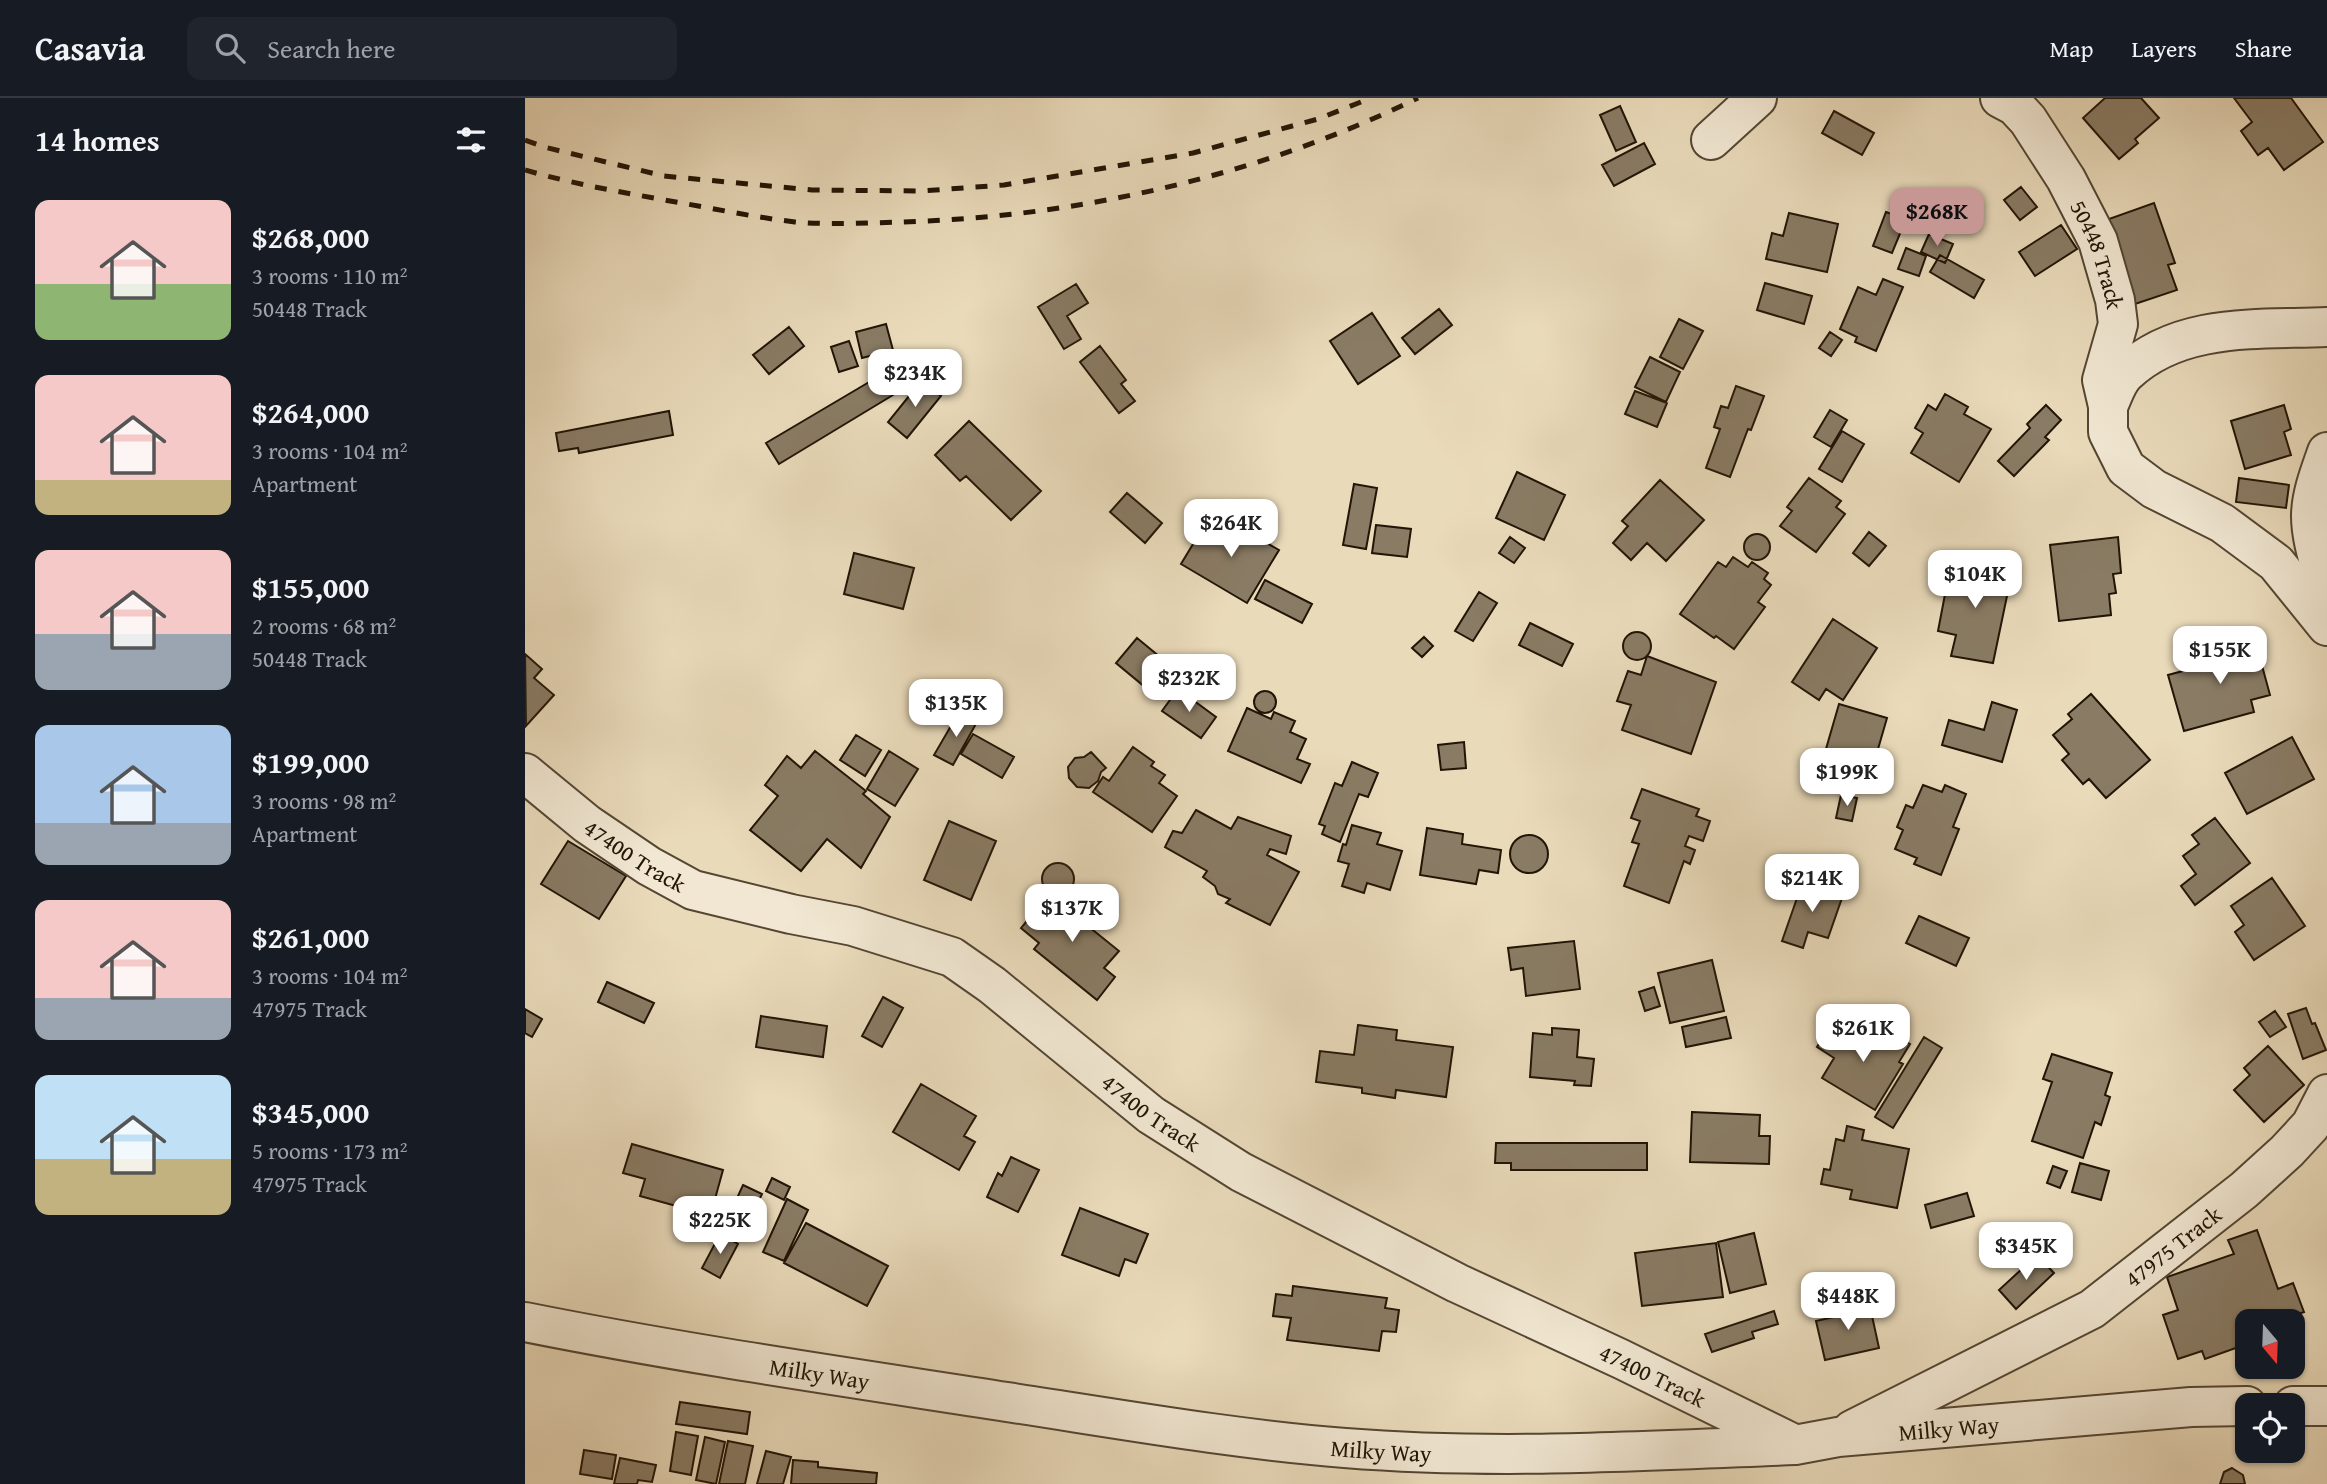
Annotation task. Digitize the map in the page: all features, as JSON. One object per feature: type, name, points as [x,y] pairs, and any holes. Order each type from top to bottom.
[{"type":"street","points":[[1710,140],[1757,98]]},
{"type":"street","name":"50448 Track","points":[[2000,98],[2015,106],[2028,120],[2066,179],[2098,241],[2115,300],[2118,324],[2102,380],[2108,406],[2108,432],[2126,468],[2154,489],[2222,523],[2276,562],[2327,626]]},
{"type":"street","points":[[2108,406],[2124,374],[2151,355],[2189,337],[2241,330],[2327,327]]},
{"type":"street","points":[[2327,452],[2311,515],[2327,591]]},
{"type":"street","name":"47400 Track","points":[[525,773],[587,824],[649,866],[693,890],[853,926],[952,957],[992,985],[1151,1115],[1241,1172],[1457,1283],[1795,1444]]},
{"type":"street","name":"47975 Track","points":[[1838,1437],[2092,1309],[2182,1240],[2270,1167],[2311,1125],[2327,1094]]},
{"type":"street","name":"Milky Way","points":[[525,1322],[620,1341],[970,1396],[1198,1431],[1345,1448],[1525,1455],[1795,1444],[1838,1437],[2191,1406],[2235,1406]]},
{"type":"street","points":[[2305,1406],[2327,1406]]},
{"type":"building","points":[[2105,98],[2141,98],[2159,118],[2135,139],[2138,143],[2119,159],[2083,118]]},
{"type":"building","points":[[2234,98],[2291,98],[2323,142],[2284,170],[2268,148],[2258,155],[2241,131],[2252,122]]},
{"type":"building","points":[[1620,106],[1636,142],[1616,151],[1600,115]]},
{"type":"building","points":[[1834,111],[1874,133],[1862,155],[1822,133]]},
{"type":"building","points":[[1644,143],[1655,164],[1614,186],[1602,165]]},
{"type":"building","points":[[2021,187],[2037,207],[2020,220],[2004,200]]},
{"type":"building","points":[[2154,203],[2175,263],[2168,265],[2177,290],[2135,304],[2106,220]]},
{"type":"building","points":[[1886,212],[1906,219],[1892,253],[1873,246]]},
{"type":"building","points":[[1789,213],[1838,224],[1827,272],[1766,259],[1772,233],[1783,236]]},
{"type":"building","points":[[2061,225],[2077,249],[2035,276],[2019,252]]},
{"type":"building","points":[[1929,234],[1953,244],[1945,263],[1921,252]]},
{"type":"building","points":[[1906,248],[1926,256],[1919,276],[1898,269]]},
{"type":"building","points":[[1940,255],[1984,280],[1974,298],[1930,272]]},
{"type":"building","points":[[1883,279],[1903,287],[1876,351],[1855,342],[1857,337],[1840,329],[1858,287],[1876,295]]},
{"type":"building","points":[[1765,283],[1812,296],[1804,324],[1757,310]]},
{"type":"building","points":[[1076,284],[1088,303],[1067,316],[1081,339],[1064,349],[1038,307]]},
{"type":"building","points":[[1439,309],[1452,325],[1415,354],[1402,338]]},
{"type":"building","points":[[1372,313],[1400,356],[1358,384],[1330,341]]},
{"type":"building","points":[[1679,319],[1703,331],[1683,369],[1660,357]]},
{"type":"building","points":[[886,324],[893,350],[862,358],[856,332]]},
{"type":"building","points":[[789,327],[804,346],[769,374],[753,355]]},
{"type":"building","points":[[1830,332],[1842,340],[1831,356],[1819,348]]},
{"type":"building","points":[[849,341],[858,366],[839,372],[831,347]]},
{"type":"building","points":[[1100,346],[1126,380],[1121,384],[1135,401],[1119,413],[1080,362]]},
{"type":"building","points":[[1650,357],[1680,372],[1666,402],[1635,387]]},
{"type":"building","points":[[881,375],[893,395],[779,464],[766,443]]},
{"type":"building","points":[[922,380],[941,396],[907,438],[888,422]]},
{"type":"building","points":[[1736,386],[1764,396],[1730,477],[1706,468],[1720,429],[1714,427],[1721,406],[1728,408]]},
{"type":"building","points":[[1635,391],[1667,403],[1657,427],[1625,414]]},
{"type":"building","points":[[1945,394],[1968,407],[1964,414],[1991,429],[1959,482],[1911,453],[1923,433],[1915,428],[1928,405],[1936,410]]},
{"type":"building","points":[[2046,405],[2061,420],[2045,437],[2049,440],[2014,476],[1998,461],[2030,428],[2027,424]]},
{"type":"building","points":[[2284,405],[2291,429],[2284,432],[2291,455],[2245,469],[2231,421]]},
{"type":"building","points":[[1830,410],[1847,420],[1831,447],[1814,437]]},
{"type":"building","points":[[669,411],[673,435],[579,453],[578,448],[559,451],[556,433]]},
{"type":"building","points":[[969,421],[1041,491],[1011,520],[966,476],[960,481],[935,455]]},
{"type":"building","points":[[1842,431],[1864,444],[1842,482],[1819,469]]},
{"type":"building","points":[[1517,472],[1565,495],[1544,540],[1496,518]]},
{"type":"building","points":[[1809,478],[1841,501],[1836,507],[1845,514],[1816,552],[1780,526],[1792,511],[1787,507]]},
{"type":"building","points":[[2239,478],[2289,485],[2286,508],[2236,502]]},
{"type":"building","points":[[1660,480],[1704,520],[1666,561],[1647,543],[1631,560],[1613,543],[1628,526],[1622,521]]},
{"type":"building","points":[[1354,484],[1377,488],[1366,549],[1343,545]]},
{"type":"building","points":[[1127,493],[1162,523],[1145,543],[1110,512]]},
{"type":"building","points":[[1207,521],[1226,533],[1232,523],[1279,550],[1247,603],[1181,564]]},
{"type":"building","points":[[1376,525],[1411,529],[1407,557],[1372,553]]},
{"type":"building","points":[[1869,532],[1886,546],[1869,566],[1853,553]]},
{"type":"building","points":[[1757,534],[1766,538],[1770,547],[1766,556],[1757,560],[1748,556],[1744,547],[1748,538]]},
{"type":"building","points":[[1510,537],[1525,548],[1514,563],[1499,553]]},
{"type":"building","points":[[2118,537],[2121,573],[2113,574],[2116,593],[2109,594],[2111,615],[2059,621],[2050,545]]},
{"type":"building","points":[[854,553],[914,568],[903,609],[844,594]]},
{"type":"building","points":[[1733,557],[1748,567],[1752,562],[1768,573],[1764,579],[1771,585],[1758,602],[1765,607],[1734,649],[1680,614],[1718,562],[1726,567]]},
{"type":"building","points":[[1951,563],[2012,572],[1993,663],[1951,656],[1956,635],[1938,631]]},
{"type":"building","points":[[1265,580],[1312,604],[1302,623],[1255,599]]},
{"type":"building","points":[[1479,592],[1497,603],[1473,641],[1455,631]]},
{"type":"building","points":[[1833,619],[1877,648],[1843,700],[1826,689],[1819,700],[1792,682]]},
{"type":"building","points":[[1530,623],[1573,644],[1562,666],[1519,645]]},
{"type":"building","points":[[1637,632],[1647,636],[1651,646],[1647,656],[1637,660],[1627,656],[1623,646],[1627,636]]},
{"type":"building","points":[[1424,637],[1433,646],[1422,657],[1412,648]]},
{"type":"building","points":[[1137,638],[1172,667],[1151,692],[1116,663]]},
{"type":"building","points":[[2255,640],[2270,695],[2251,700],[2254,712],[2184,731],[2168,675],[2205,665],[2202,655]]},
{"type":"building","points":[[525,654],[542,669],[534,678],[554,695],[526,726]]},
{"type":"building","points":[[1647,656],[1716,682],[1691,754],[1622,730],[1631,705],[1617,701],[1628,671],[1641,675]]},
{"type":"building","points":[[1178,689],[1216,717],[1201,738],[1162,711]]},
{"type":"building","points":[[1265,691],[1273,694],[1276,702],[1273,710],[1265,713],[1257,710],[1254,702],[1257,694]]},
{"type":"building","points":[[2091,694],[2150,760],[2106,798],[2089,779],[2083,784],[2062,760],[2069,754],[2053,735],[2072,719],[2068,714]]},
{"type":"building","points":[[1992,702],[2017,710],[2002,762],[1942,745],[1949,720],[1984,730]]},
{"type":"building","points":[[1839,704],[1887,718],[1867,787],[1819,773]]},
{"type":"building","points":[[1247,708],[1271,719],[1274,712],[1295,721],[1290,732],[1306,739],[1297,759],[1310,764],[1301,783],[1228,751]]},
{"type":"building","points":[[959,712],[977,722],[953,765],[934,755]]},
{"type":"building","points":[[973,734],[1014,757],[1002,778],[961,754]]},
{"type":"building","points":[[856,735],[881,750],[865,776],[840,760]]},
{"type":"building","points":[[2292,737],[2314,779],[2247,814],[2225,773]]},
{"type":"building","points":[[1464,742],[1466,768],[1441,770],[1438,745]]},
{"type":"building","points":[[1133,747],[1154,762],[1151,766],[1165,775],[1159,783],[1177,796],[1152,832],[1093,792],[1103,777],[1109,781]]},
{"type":"building","points":[[815,751],[866,791],[863,794],[890,817],[861,868],[827,839],[801,871],[750,830],[778,796],[765,785],[787,756],[801,768]]},
{"type":"building","points":[[889,751],[918,769],[895,806],[867,789]]},
{"type":"building","points":[[1091,752],[1106,768],[1101,772],[1098,781],[1089,788],[1077,787],[1069,778],[1068,767],[1075,758],[1084,757]]},
{"type":"building","points":[[1352,762],[1378,773],[1368,797],[1359,794],[1340,842],[1322,834],[1325,826],[1319,824],[1335,783],[1342,786]]},
{"type":"building","points":[[1923,785],[1942,792],[1945,785],[1966,794],[1953,827],[1959,829],[1941,875],[1914,864],[1917,858],[1895,849],[1903,830],[1897,827],[1906,805],[1913,808]]},
{"type":"building","points":[[1642,789],[1699,809],[1696,816],[1710,821],[1703,841],[1689,836],[1685,846],[1695,850],[1690,864],[1684,861],[1669,903],[1624,886],[1639,844],[1632,842],[1640,821],[1631,818]]},
{"type":"building","points":[[1841,795],[1857,798],[1852,821],[1836,818]]},
{"type":"building","points":[[1196,810],[1231,829],[1238,817],[1291,836],[1286,854],[1270,849],[1267,855],[1299,872],[1270,925],[1226,903],[1230,899],[1218,894],[1215,886],[1203,877],[1207,871],[1165,847],[1173,831],[1182,833]]},
{"type":"building","points":[[2215,818],[2250,863],[2195,905],[2181,886],[2196,874],[2183,856],[2199,844],[2192,835]]},
{"type":"building","points":[[949,821],[996,841],[971,900],[924,880]]},
{"type":"building","points":[[1352,825],[1381,833],[1377,844],[1402,851],[1390,890],[1367,883],[1364,893],[1342,886],[1349,864],[1338,861]]},
{"type":"building","points":[[1427,828],[1463,834],[1462,844],[1501,850],[1498,873],[1479,870],[1476,884],[1420,875]]},
{"type":"building","points":[[1529,835],[1543,840],[1548,854],[1543,868],[1529,873],[1515,868],[1510,854],[1515,840]]},
{"type":"building","points":[[568,841],[626,876],[599,919],[541,884]]},
{"type":"building","points":[[1058,863],[1069,868],[1074,879],[1069,890],[1058,895],[1047,890],[1042,879],[1047,868]]},
{"type":"building","points":[[2272,878],[2305,926],[2254,960],[2235,932],[2244,925],[2231,906]]},
{"type":"building","points":[[1803,881],[1843,895],[1828,938],[1808,932],[1803,948],[1782,941]]},
{"type":"building","points":[[1049,894],[1066,908],[1073,899],[1095,916],[1088,926],[1119,951],[1104,968],[1115,977],[1097,1000],[1034,949],[1039,943],[1021,928]]},
{"type":"building","points":[[1919,916],[1969,938],[1956,966],[1906,943]]},
{"type":"building","points":[[1574,941],[1580,989],[1526,996],[1523,968],[1511,970],[1508,948]]},
{"type":"building","points":[[1712,960],[1724,1011],[1670,1023],[1658,973]]},
{"type":"building","points":[[607,982],[654,1003],[644,1023],[598,1002]]},
{"type":"building","points":[[1654,987],[1660,1006],[1645,1011],[1639,992]]},
{"type":"building","points":[[883,997],[903,1008],[882,1047],[862,1036]]},
{"type":"building","points":[[2306,1008],[2326,1050],[2303,1059],[2288,1014]]},
{"type":"building","points":[[525,1009],[542,1019],[532,1037],[525,1033]]},
{"type":"building","points":[[2275,1011],[2286,1027],[2270,1037],[2259,1022]]},
{"type":"building","points":[[761,1016],[827,1026],[823,1057],[756,1047]]},
{"type":"building","points":[[1726,1017],[1731,1038],[1686,1047],[1682,1027]]},
{"type":"building","points":[[1358,1025],[1397,1030],[1396,1040],[1453,1047],[1446,1097],[1396,1090],[1395,1098],[1362,1093],[1362,1088],[1316,1082],[1320,1051],[1354,1055]]},
{"type":"building","points":[[1830,1026],[1845,1035],[1849,1029],[1877,1046],[1887,1030],[1910,1044],[1899,1062],[1903,1064],[1875,1110],[1822,1078],[1834,1058],[1817,1047]]},
{"type":"building","points":[[1552,1028],[1579,1030],[1577,1057],[1594,1059],[1591,1086],[1574,1085],[1575,1081],[1530,1077],[1533,1033],[1552,1035]]},
{"type":"building","points":[[1924,1037],[1942,1048],[1893,1128],[1875,1117]]},
{"type":"building","points":[[2268,1046],[2304,1085],[2264,1122],[2234,1090],[2250,1075],[2244,1068]]},
{"type":"building","points":[[2052,1054],[2112,1073],[2105,1095],[2110,1097],[2101,1125],[2095,1122],[2083,1158],[2032,1141],[2052,1082],[2043,1079]]},
{"type":"building","points":[[921,1084],[976,1116],[964,1136],[975,1142],[959,1170],[893,1132]]},
{"type":"building","points":[[1692,1112],[1760,1115],[1759,1136],[1770,1136],[1769,1164],[1690,1162]]},
{"type":"building","points":[[1847,1126],[1864,1130],[1862,1140],[1909,1149],[1897,1208],[1850,1199],[1852,1190],[1821,1184],[1824,1169],[1830,1170],[1836,1139],[1844,1141]]},
{"type":"building","points":[[1496,1143],[1647,1143],[1647,1170],[1511,1170],[1511,1163],[1495,1163]]},
{"type":"building","points":[[632,1144],[723,1170],[707,1228],[677,1219],[680,1207],[640,1196],[645,1179],[623,1173]]},
{"type":"building","points":[[1011,1157],[1039,1170],[1018,1212],[987,1197],[998,1173],[1002,1176]]},
{"type":"building","points":[[2080,1163],[2109,1171],[2101,1200],[2072,1192]]},
{"type":"building","points":[[2053,1166],[2067,1171],[2060,1188],[2047,1183]]},
{"type":"building","points":[[772,1178],[790,1187],[784,1200],[766,1191]]},
{"type":"building","points":[[743,1185],[762,1194],[740,1241],[721,1233]]},
{"type":"building","points":[[1967,1193],[1974,1216],[1931,1228],[1925,1205]]},
{"type":"building","points":[[787,1199],[808,1210],[784,1261],[763,1252]]},
{"type":"building","points":[[1080,1208],[1148,1234],[1136,1263],[1125,1259],[1119,1276],[1062,1255]]},
{"type":"building","points":[[806,1223],[888,1266],[867,1306],[784,1263]]},
{"type":"building","points":[[2257,1230],[2278,1289],[2293,1283],[2303,1309],[2235,1309],[2235,1348],[2205,1359],[2202,1351],[2178,1359],[2163,1315],[2178,1310],[2167,1277],[2234,1254],[2228,1240]]},
{"type":"building","points":[[1754,1233],[1766,1284],[1730,1293],[1718,1242]]},
{"type":"building","points":[[720,1234],[738,1244],[720,1278],[702,1268]]},
{"type":"building","points":[[1716,1243],[1723,1297],[1642,1306],[1635,1253]]},
{"type":"building","points":[[2037,1255],[2054,1273],[2016,1309],[1999,1290]]},
{"type":"building","points":[[1293,1286],[1387,1298],[1385,1308],[1399,1310],[1396,1332],[1382,1331],[1379,1351],[1287,1340],[1291,1318],[1273,1316],[1276,1294],[1292,1296]]},
{"type":"building","points":[[1869,1302],[1879,1348],[1825,1360],[1816,1321],[1843,1315],[1841,1308]]},
{"type":"building","points":[[1774,1311],[1778,1324],[1752,1332],[1754,1338],[1712,1352],[1705,1334]]},
{"type":"building","points":[[680,1402],[750,1412],[747,1434],[676,1424]]},
{"type":"building","points":[[676,1432],[698,1436],[691,1475],[670,1471]]},
{"type":"building","points":[[705,1437],[725,1442],[716,1484],[696,1480]]},
{"type":"building","points":[[728,1441],[753,1446],[745,1484],[719,1484]]},
{"type":"building","points":[[584,1450],[616,1455],[612,1479],[580,1474]]},
{"type":"building","points":[[766,1451],[791,1457],[783,1484],[757,1484]]},
{"type":"building","points":[[620,1458],[656,1465],[652,1482],[638,1480],[637,1484],[614,1484]]},
{"type":"building","points":[[793,1460],[818,1462],[818,1467],[877,1473],[876,1484],[791,1484]]},
{"type":"building","points":[[2232,1468],[2243,1475],[2245,1484],[2220,1484],[2224,1472]]},
{"type":"railway","points":[[525,140],[664,176],[812,190],[921,191],[1004,185],[1193,153],[1318,119],[1371,98]]},
{"type":"railway","points":[[525,170],[615,191],[795,222],[862,223],[968,218],[1101,201],[1231,170],[1295,150],[1418,98]]}]
